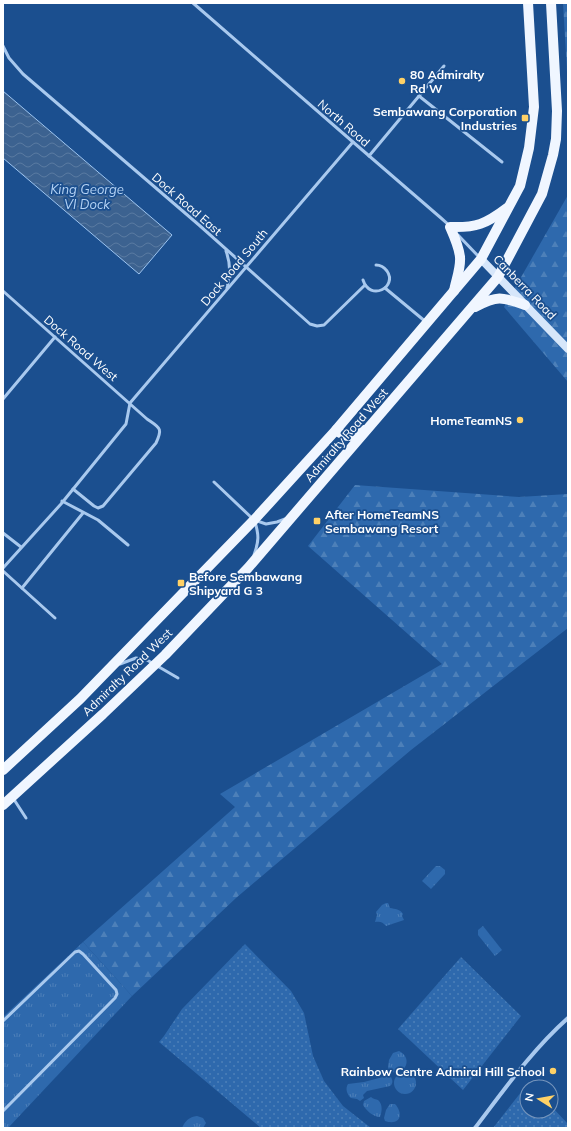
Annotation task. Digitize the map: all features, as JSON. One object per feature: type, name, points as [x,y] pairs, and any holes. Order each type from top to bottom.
[{"type":"main road","name":"Admiralty Road West","points":[[3,770],[80,699],[254,520],[336,430],[481,260],[520,186],[529,148],[534,107],[528,3]]},
{"type":"main road","name":"Admiralty Road West","points":[[3,805],[156,664],[248,568],[498,277],[542,194],[556,139],[557,111],[551,3]]},
{"type":"main road","points":[[454,293],[460,257],[450,227],[464,228],[476,226],[489,221],[509,207]]},
{"type":"main road","name":"Canberra Road","points":[[481,260],[568,349]]},
{"type":"main road","points":[[472,309],[495,298],[506,298],[526,305]]},
{"type":"main road","points":[[336,430],[343,436],[351,436],[360,433],[376,419]]},
{"type":"street","points":[[475,1128],[535,1051],[568,1018]]},
{"type":"lane","name":"North Road","points":[[193,3],[441,218],[481,260]]},
{"type":"lane","name":"Dock Road East","points":[[3,46],[9,58],[23,74],[199,225],[245,268],[310,324],[317,326],[324,325],[365,285]]},
{"type":"lane","points":[[369,156],[444,66]]},
{"type":"lane","points":[[420,96],[502,162]]},
{"type":"lane","name":"Dock Road South","points":[[130,403],[352,142]]},
{"type":"lane","points":[[225,250],[229,260],[230,272],[226,290]]},
{"type":"lane","points":[[363,280],[369,289],[374,291],[380,291],[385,288],[389,278],[388,272],[384,267],[376,265]]},
{"type":"lane","points":[[385,288],[427,323]]},
{"type":"lane","name":"Dock Road West","points":[[3,291],[147,419],[158,426],[160,431],[156,443],[103,506],[98,508],[94,506],[73,489]]},
{"type":"lane","points":[[3,399],[55,337]]},
{"type":"lane","points":[[55,618],[3,569],[73,489],[126,424],[130,403]]},
{"type":"lane","points":[[214,482],[254,520],[266,524],[277,522],[296,513]]},
{"type":"lane","points":[[62,501],[98,520],[128,545]]},
{"type":"lane","points":[[22,588],[83,513]]},
{"type":"lane","points":[[248,568],[258,542],[258,532],[254,520]]},
{"type":"lane","points":[[3,533],[21,548]]},
{"type":"lane","points":[[108,671],[124,662],[136,658],[147,660],[156,664],[178,678]]},
{"type":"lane","points":[[12,796],[26,818]]},
{"type":"lane","points":[[3,1021],[75,952],[79,951],[83,954],[116,990],[117,994],[115,998],[3,1111]]},
{"type":"green space","points":[[563,3],[568,3],[568,89]]},
{"type":"green space","points":[[568,195],[568,382],[504,307]]},
{"type":"green space","points":[[355,485],[519,497],[568,494],[568,628],[411,750],[236,898],[132,996],[83,942],[235,807],[220,794],[442,664],[308,546]]},
{"type":"green space","points":[[436,866],[440,866],[445,870],[445,874],[431,889],[422,881]]},
{"type":"green space","points":[[388,903],[390,908],[402,912],[404,920],[386,926],[381,922],[375,922],[377,915],[376,912]]},
{"type":"green space","points":[[483,926],[502,950],[495,956],[478,935],[478,930]]},
{"type":"green space","points":[[83,942],[132,996],[8,1128],[3,1128],[3,1017]]},
{"type":"green space","points":[[245,944],[291,991],[304,1013],[313,1056],[324,1081],[343,1106],[371,1128],[261,1128],[159,1042],[182,1009]]},
{"type":"green space","points":[[461,957],[521,1016],[463,1090],[398,1029]]},
{"type":"green space","points":[[399,1051],[406,1058],[406,1065],[401,1071],[391,1072],[388,1068],[389,1060],[393,1053]]},
{"type":"green space","points":[[405,1072],[413,1075],[416,1083],[413,1091],[405,1094],[397,1091],[394,1083],[397,1075]]},
{"type":"green space","points":[[387,1076],[391,1077],[392,1080],[390,1086],[367,1091],[363,1095],[364,1098],[360,1101],[351,1098],[348,1093],[348,1084],[364,1082]]},
{"type":"green space","points":[[519,1095],[519,1119],[559,1119],[559,1114],[568,1124],[568,1128],[493,1128]]},
{"type":"green space","points":[[371,1097],[378,1100],[381,1104],[382,1110],[380,1117],[370,1113],[363,1105],[364,1101]]},
{"type":"green space","points":[[390,1104],[395,1104],[400,1115],[394,1122],[385,1121],[384,1118],[386,1110]]},
{"type":"green space","points":[[197,1116],[203,1118],[206,1123],[203,1128],[182,1128],[184,1123],[192,1117]]},
{"type":"water","name":"King George VI Dock","points":[[3,91],[172,235],[139,274],[3,158]]},
{"type":"place","name":"80 Admiralty Rd W","points":[[402,81]]},
{"type":"place","name":"Sembawang Corporation Industries","points":[[525,118]]},
{"type":"place","name":"HomeTeamNS","points":[[520,420]]},
{"type":"place","name":"After HomeTeamNS Sembawang Resort","points":[[317,521]]},
{"type":"place","name":"Before Sembawang Shipyard G 3","points":[[181,583]]},
{"type":"place","name":"Rainbow Centre Admiral Hill School","points":[[553,1071]]}]
